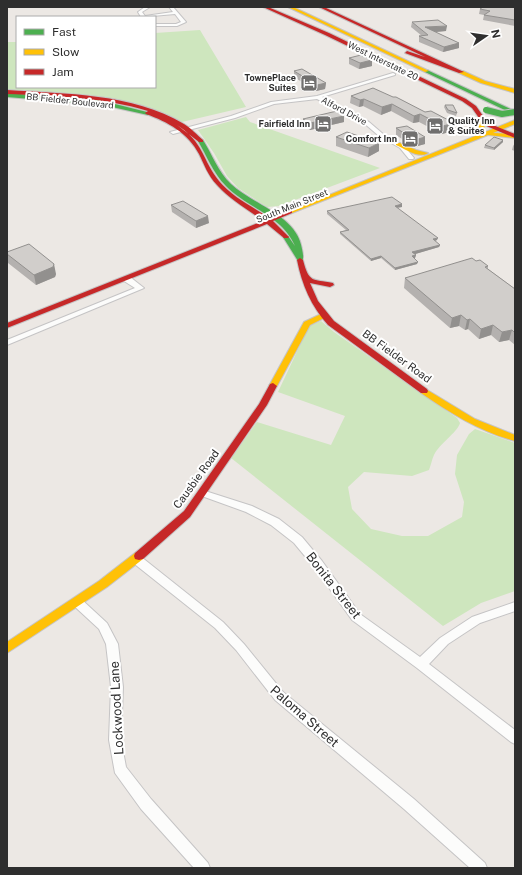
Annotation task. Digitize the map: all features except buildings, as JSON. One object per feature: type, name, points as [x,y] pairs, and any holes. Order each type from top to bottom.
[{"type":"main road","name":"West Interstate 20","points":[[265,7],[327,34],[394,71],[408,73],[473,105],[514,118]]},
{"type":"main road","points":[[284,7],[302,18],[390,60],[425,82]]},
{"type":"main road","points":[[290,7],[514,118]]},
{"type":"main road","points":[[302,7],[515,106]]},
{"type":"main road","points":[[321,7],[491,85],[512,91]]},
{"type":"main road","points":[[353,31],[462,72]]},
{"type":"main road","name":"BB Fielder Boulevard","points":[[7,93],[98,102],[121,106],[159,118],[181,130],[204,145],[224,181],[270,218],[287,239],[300,260]]},
{"type":"main road","points":[[473,105],[489,130],[515,136]]},
{"type":"main road","name":"South Main Street","points":[[72,299],[99,285],[196,244],[270,218],[420,161],[514,118]]},
{"type":"main road","name":"South Main Street","points":[[7,326],[72,299],[127,279],[411,158],[489,130]]},
{"type":"main road","points":[[398,144],[416,152],[426,153]]},
{"type":"main road","points":[[420,161],[418,159],[425,156],[426,153]]},
{"type":"main road","points":[[405,167],[412,160],[411,158]]},
{"type":"main road","name":"BB Fielder Road","points":[[300,260],[308,292],[324,316],[346,334],[444,405],[472,421],[515,438]]},
{"type":"main road","points":[[303,274],[309,281],[318,284],[330,285],[308,292]]},
{"type":"main road","name":"Causbie Road","points":[[7,648],[77,602],[136,559],[187,514],[263,405],[305,326],[312,320],[324,316]]},
{"type":"street","points":[[143,16],[140,12],[148,7]]},
{"type":"street","points":[[156,25],[177,25],[184,22],[171,7]]},
{"type":"street","points":[[152,16],[175,13]]},
{"type":"street","name":"Alford Drive","points":[[318,97],[394,71]]},
{"type":"street","points":[[181,130],[233,117],[273,103],[318,97]]},
{"type":"street","name":"Alford Drive","points":[[318,97],[368,123],[382,135],[398,144],[411,158]]},
{"type":"street","points":[[7,343],[140,288],[127,279]]},
{"type":"street","name":"Bonita Street","points":[[202,493],[249,509],[274,522],[298,540],[318,564],[356,617],[421,664],[515,738]]},
{"type":"street","name":"Paloma Street","points":[[136,559],[219,625],[240,647],[279,696],[409,804],[480,868]]},
{"type":"street","name":"Lockwood Lane","points":[[77,602],[103,626],[112,644],[117,687],[115,740],[120,769],[146,804],[203,868]]},
{"type":"street","points":[[421,664],[444,641],[476,620],[515,606]]},
{"type":"green space","points":[[200,30],[246,107],[182,122],[157,112],[7,91],[7,42],[16,42],[16,88],[156,88],[156,33]]},
{"type":"green space","points":[[246,117],[250,122],[380,168],[279,206],[267,207],[238,188],[227,176],[214,153],[198,130]]},
{"type":"green space","points":[[321,321],[334,332],[457,418],[460,423],[456,431],[440,446],[433,457],[429,470],[412,476],[364,472],[348,487],[352,509],[371,529],[402,536],[428,536],[462,517],[464,502],[455,474],[457,455],[469,434],[475,429],[515,443],[515,591],[481,603],[443,626],[231,458],[257,422],[331,445],[345,416],[278,392],[309,326]]},
{"type":"traffic: fast","points":[[427,71],[515,113]]},
{"type":"traffic: fast","points":[[7,95],[103,103],[148,113]]},
{"type":"traffic: fast","points":[[486,110],[502,114],[515,112]]},
{"type":"traffic: fast","points":[[201,141],[228,185],[238,194],[284,224],[292,233],[298,245],[300,260],[286,237]]},
{"type":"traffic: slow","points":[[290,7],[427,71]]},
{"type":"traffic: slow","points":[[461,72],[483,82],[515,91]]},
{"type":"traffic: slow","points":[[481,131],[482,120]]},
{"type":"traffic: slow","points":[[290,212],[515,122]]},
{"type":"traffic: slow","points":[[490,134],[515,136]]},
{"type":"traffic: slow","points":[[398,144],[415,152],[425,153]]},
{"type":"traffic: slow","points":[[273,386],[307,324],[324,316]]},
{"type":"traffic: slow","points":[[424,391],[444,405],[472,421],[515,438]]},
{"type":"traffic: slow","points":[[7,648],[103,584],[139,556]]},
{"type":"traffic: jam","points":[[265,7],[327,34],[464,100],[474,107],[486,124],[515,136]]},
{"type":"traffic: jam","points":[[321,7],[461,72]]},
{"type":"traffic: jam","points":[[407,52],[462,72]]},
{"type":"traffic: jam","points":[[7,92],[83,97],[137,106],[162,114],[184,126],[201,141]]},
{"type":"traffic: jam","points":[[148,113],[170,122],[183,131],[195,143],[212,175],[219,184],[230,194],[271,223],[286,237]]},
{"type":"traffic: jam","points":[[7,326],[290,212]]},
{"type":"traffic: jam","points":[[300,260],[304,277],[311,294],[319,309],[331,323],[424,391]]},
{"type":"traffic: jam","points":[[303,274],[309,281],[330,285]]},
{"type":"traffic: jam","points":[[139,556],[187,514],[263,405],[273,386]]},
{"type":"place","name":"TownePlace Suites","points":[[309,83]]},
{"type":"place","name":"Fairfield Inn","points":[[323,124]]},
{"type":"place","name":"Quality Inn & Suites","points":[[435,126]]},
{"type":"place","name":"Comfort Inn","points":[[410,139]]}]
